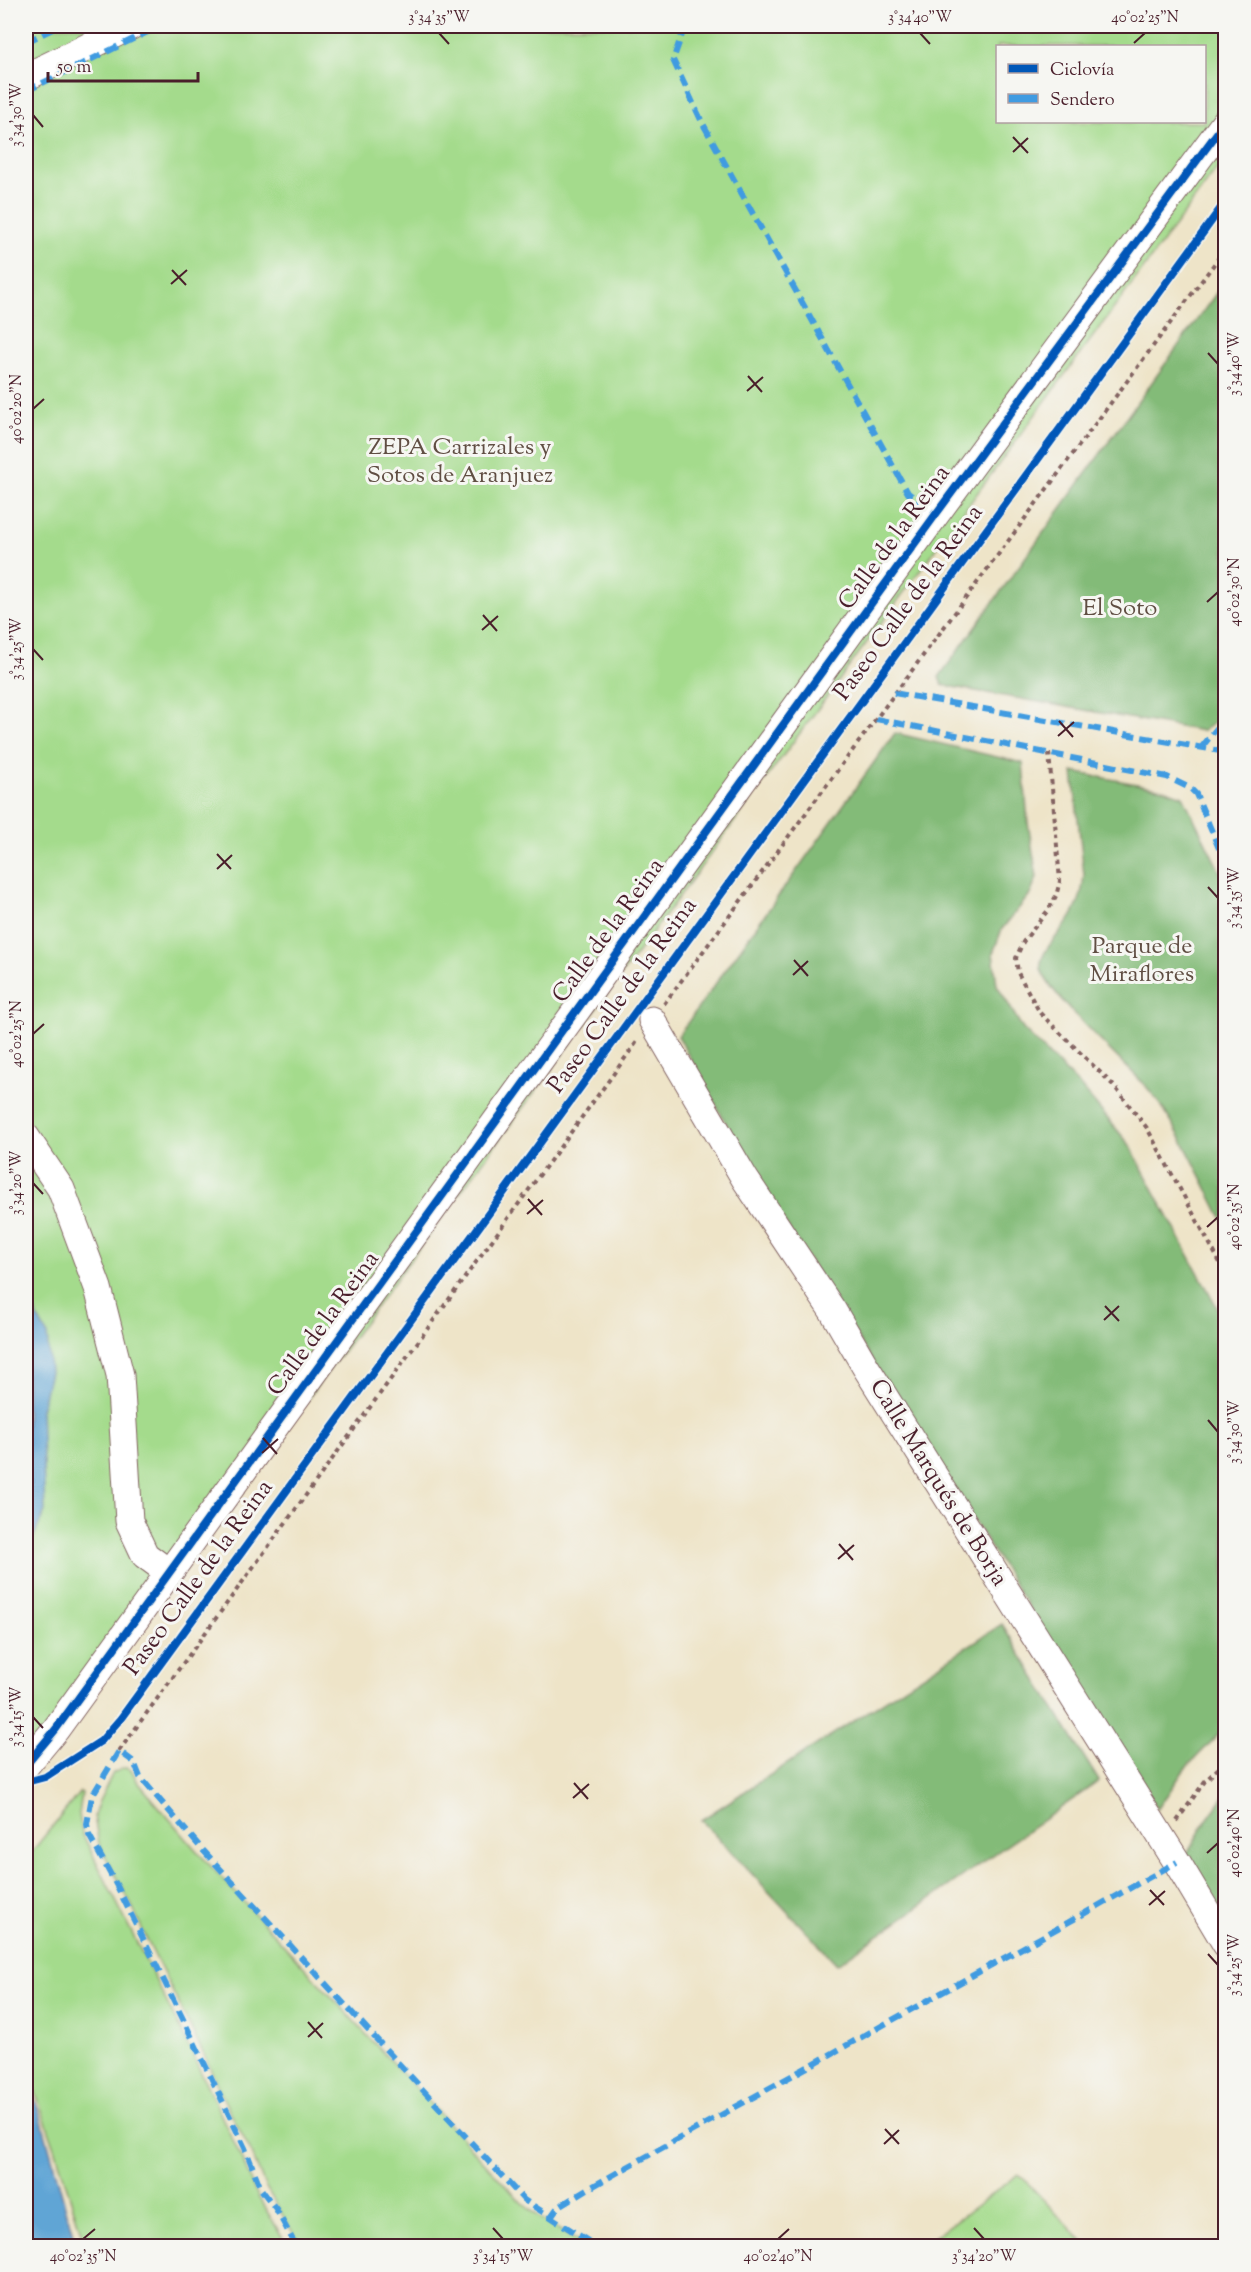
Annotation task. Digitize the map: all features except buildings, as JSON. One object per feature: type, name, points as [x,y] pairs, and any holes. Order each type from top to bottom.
[{"type":"street","points":[[26,77],[131,26]]},
{"type":"street","name":"Calle de la Reina","points":[[26,1765],[56,1729],[936,514],[1226,120]]},
{"type":"street","name":"Calle Marqués de Borja","points":[[652,1020],[745,1179],[833,1311],[865,1366],[1164,1841],[1226,1944]]},
{"type":"street","points":[[26,1137],[61,1189],[98,1288],[120,1375],[129,1521],[145,1556],[168,1572]]},
{"type":"path","points":[[119,1751],[652,1020],[1226,248]]},
{"type":"path","points":[[1049,753],[1060,880],[1056,896],[1049,909],[1023,942],[1016,957],[1018,973],[1040,1013],[1114,1086],[1147,1128],[1226,1274]]},
{"type":"path","points":[[1164,1841],[1205,1780],[1226,1761]]},
{"type":"green space","name":"ZEPA Carrizales y Sotos de Aranjuez","points":[[26,26],[1225,26],[1225,158],[26,1780]]},
{"type":"green space","name":"El Soto","points":[[1225,281],[1225,707],[1215,722],[1202,731],[942,685],[939,677]]},
{"type":"green space","points":[[895,733],[1023,763],[1028,823],[1037,877],[1031,893],[1002,929],[993,953],[997,985],[1023,1029],[1080,1086],[1129,1144],[1225,1322],[1225,1728],[1184,1770],[1157,1810],[755,1176],[678,1036]]},
{"type":"green space","name":"Parque de Miraflores","points":[[1073,772],[1163,789],[1183,796],[1225,882],[1225,1224],[1188,1151],[1155,1097],[1070,1009],[1046,979],[1041,968],[1044,954],[1075,909],[1083,885],[1084,875]]},
{"type":"green space","points":[[1002,1624],[1099,1781],[837,1964],[701,1820]]},
{"type":"green space","points":[[124,1768],[132,1772],[137,1781],[196,1850],[521,2202],[541,2219],[586,2246],[301,2246],[265,2186],[252,2154],[130,1902],[99,1844],[94,1816],[113,1773]]},
{"type":"green space","points":[[80,1792],[82,1793],[79,1814],[82,1833],[187,2043],[254,2190],[288,2246],[85,2246],[55,2148],[26,2065],[26,1859]]},
{"type":"green space","points":[[1225,1795],[1225,1923],[1186,1855]]},
{"type":"green space","points":[[1018,2175],[1087,2246],[922,2246]]},
{"type":"water","points":[[26,1302],[35,1312],[47,1334],[50,1372],[41,1410],[45,1511],[26,1554]]},
{"type":"water","points":[[26,2078],[40,2114],[76,2246],[26,2246]]},
{"type":"marked path","points":[[26,42],[59,26]]},
{"type":"marked path","points":[[26,91],[160,26]]},
{"type":"marked path","points":[[685,26],[673,60],[702,122],[908,493],[936,514]]},
{"type":"marked path","points":[[894,693],[1226,752]]},
{"type":"marked path","points":[[1201,748],[1226,717]]},
{"type":"marked path","points":[[876,719],[1167,777],[1190,788],[1196,794],[1226,865]]},
{"type":"marked path","points":[[296,2246],[276,2209],[261,2189],[245,2148],[182,2017],[89,1835],[87,1824],[92,1796],[119,1751],[134,1762],[140,1777],[201,1848],[524,2200],[596,2246]]},
{"type":"marked path","points":[[550,2218],[558,2207],[586,2190],[1177,1862]]},
{"type":"cycle path","points":[[26,1765],[56,1729],[936,514],[1226,121]]},
{"type":"cycle path","name":"Paseo Calle de la Reina","points":[[26,1785],[30,1781],[45,1777],[101,1741],[121,1718],[1226,201]]}]
